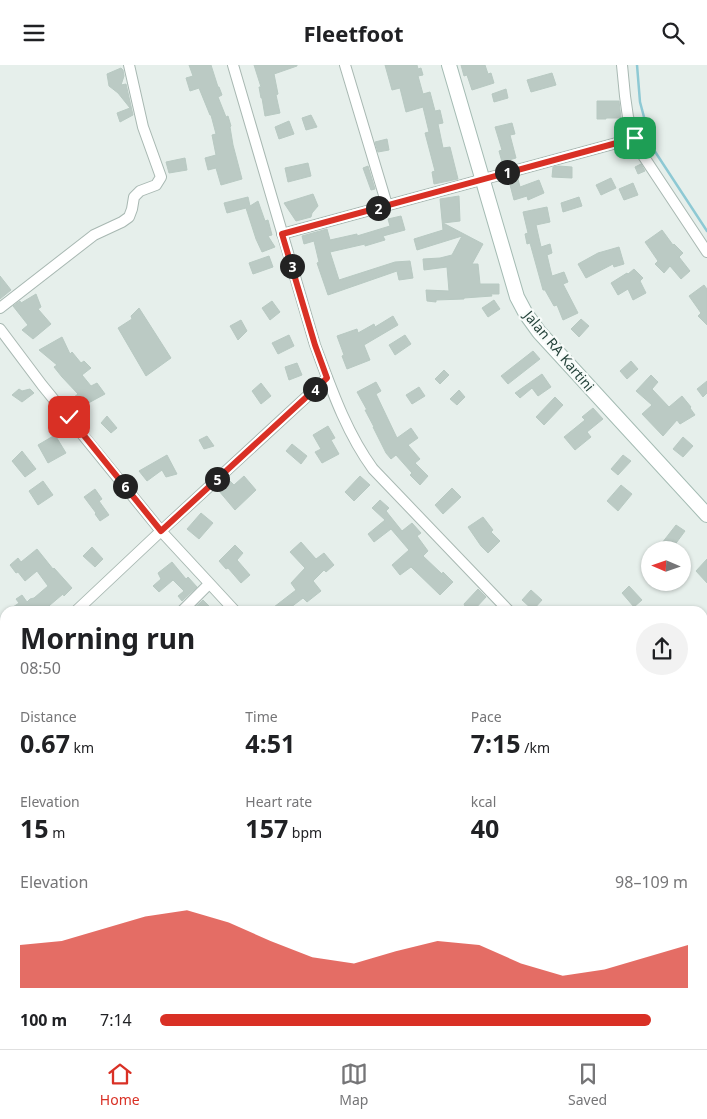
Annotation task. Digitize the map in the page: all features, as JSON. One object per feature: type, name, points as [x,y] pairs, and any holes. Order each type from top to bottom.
[{"type":"main road","name":"Jalan RA Kartini","points":[[449,65],[517,297],[526,314],[539,332],[707,515]]},
{"type":"street","points":[[0,307],[94,235],[129,217],[134,197],[140,191],[156,185],[161,177],[143,127],[129,65]]},
{"type":"street","points":[[233,65],[315,345],[350,432],[373,469],[504,606]]},
{"type":"street","points":[[345,65],[387,205]]},
{"type":"street","points":[[622,65],[624,96],[628,117],[642,154],[707,252]]},
{"type":"street","points":[[282,234],[635,138]]},
{"type":"street","points":[[0,329],[42,385],[161,531],[230,606]]},
{"type":"street","points":[[81,606],[327,378]]},
{"type":"street","points":[[187,606],[209,584]]},
{"type":"building","points":[[189,65],[211,65],[222,95],[218,97],[231,126],[233,145],[242,179],[221,185],[216,168],[208,170],[205,158],[216,155],[212,135],[216,134],[211,115],[199,88],[190,91],[186,78],[193,76]]},
{"type":"building","points":[[254,65],[297,65],[274,74],[280,113],[265,116],[259,87],[261,87]]},
{"type":"building","points":[[385,65],[417,65],[418,69],[421,68],[423,75],[418,76],[423,94],[430,92],[435,111],[440,110],[443,123],[438,124],[443,148],[450,147],[458,179],[434,184],[432,172],[435,171],[425,133],[429,132],[423,107],[406,112],[400,88],[392,90]]},
{"type":"building","points":[[461,65],[485,65],[488,74],[491,73],[494,83],[472,90],[467,75],[464,76]]},
{"type":"building","points":[[121,68],[124,76],[121,85],[126,84],[133,115],[120,122],[117,113],[130,108],[118,93],[109,86],[107,74]]},
{"type":"building","points":[[552,73],[556,85],[531,92],[527,80]]},
{"type":"building","points":[[506,89],[508,98],[494,102],[492,94]]},
{"type":"building","points":[[597,101],[619,101],[621,118],[597,119]]},
{"type":"building","points":[[311,115],[317,127],[306,130],[302,118]]},
{"type":"building","points":[[289,121],[294,134],[279,139],[275,127]]},
{"type":"building","points":[[512,123],[515,134],[510,135],[516,158],[502,162],[499,151],[502,150],[495,127]]},
{"type":"building","points":[[387,139],[389,150],[378,152],[375,142]]},
{"type":"building","points":[[185,158],[187,170],[169,173],[166,162]]},
{"type":"building","points":[[308,163],[311,176],[288,182],[285,168]]},
{"type":"building","points":[[641,164],[645,171],[638,174],[635,167]]},
{"type":"building","points":[[368,166],[375,189],[371,190],[363,168]]},
{"type":"building","points":[[553,167],[572,167],[572,178],[552,177]]},
{"type":"building","points":[[611,178],[616,188],[601,195],[596,185]]},
{"type":"building","points":[[518,179],[520,187],[539,180],[544,193],[528,200],[527,196],[514,200],[509,181]]},
{"type":"building","points":[[633,183],[638,195],[624,200],[619,189]]},
{"type":"building","points":[[313,194],[318,206],[311,217],[296,221],[284,203]]},
{"type":"building","points":[[459,196],[460,221],[443,223],[483,244],[472,264],[478,264],[480,284],[499,284],[499,294],[464,299],[436,300],[436,302],[427,301],[426,290],[449,291],[447,267],[424,270],[423,259],[452,255],[462,236],[417,250],[414,239],[443,230],[440,199]]},
{"type":"building","points":[[248,197],[250,206],[258,201],[265,221],[268,220],[272,235],[268,236],[275,247],[262,252],[246,208],[227,213],[224,203]]},
{"type":"building","points":[[579,197],[582,206],[563,212],[561,203]]},
{"type":"building","points":[[547,207],[550,222],[536,225],[541,247],[550,244],[552,253],[547,255],[552,276],[564,272],[568,282],[563,284],[578,313],[563,320],[557,305],[554,306],[545,290],[543,290],[530,243],[527,244],[525,234],[528,233],[523,212]]},
{"type":"building","points":[[401,216],[405,230],[383,236],[385,240],[365,246],[365,244],[330,252],[339,280],[395,262],[410,261],[413,278],[399,280],[397,271],[328,295],[317,263],[319,262],[314,241],[304,244],[302,236],[327,229],[330,240],[357,234],[357,236],[390,226],[388,219]]},
{"type":"building","points":[[662,230],[673,245],[683,253],[679,257],[690,271],[681,279],[670,266],[664,273],[655,264],[658,261],[645,242]]},
{"type":"building","points":[[619,247],[624,264],[614,267],[613,264],[586,278],[578,264],[598,253]]},
{"type":"building","points":[[269,256],[273,267],[253,274],[249,263]]},
{"type":"building","points":[[634,269],[643,278],[640,281],[646,293],[633,300],[628,289],[618,295],[611,283]]},
{"type":"building","points":[[0,276],[11,290],[0,299]]},
{"type":"building","points":[[704,285],[707,289],[707,325],[698,316],[701,313],[689,296]]},
{"type":"building","points":[[36,294],[41,307],[38,309],[51,324],[33,339],[22,330],[28,325],[13,306]]},
{"type":"building","points":[[494,300],[500,309],[488,317],[482,308]]},
{"type":"building","points":[[272,301],[280,312],[270,320],[262,308]]},
{"type":"building","points":[[139,308],[171,358],[146,376],[118,328],[132,319],[131,316]]},
{"type":"building","points":[[393,316],[398,325],[364,345],[370,360],[347,369],[337,336],[357,329],[358,333],[374,324],[375,327]]},
{"type":"building","points":[[581,319],[589,326],[579,337],[571,329]]},
{"type":"building","points":[[241,320],[247,331],[238,340],[230,326]]},
{"type":"building","points":[[289,335],[294,346],[278,354],[272,343]]},
{"type":"building","points":[[405,335],[411,344],[395,355],[389,345]]},
{"type":"building","points":[[62,337],[70,354],[72,352],[81,363],[84,361],[91,368],[82,375],[91,386],[97,383],[105,394],[81,407],[74,397],[78,394],[54,367],[57,365],[39,350]]},
{"type":"building","points":[[533,351],[540,359],[508,384],[501,376]]},
{"type":"building","points":[[631,361],[638,369],[627,379],[620,371]]},
{"type":"building","points":[[297,363],[302,375],[289,380],[285,367]]},
{"type":"building","points":[[444,370],[449,375],[440,384],[435,379]]},
{"type":"building","points":[[542,374],[551,387],[538,396],[532,388],[520,398],[515,393]]},
{"type":"building","points":[[651,375],[658,382],[652,389],[669,407],[682,396],[695,415],[680,424],[677,420],[663,436],[642,414],[652,405],[636,391]]},
{"type":"building","points":[[707,381],[707,393],[703,397],[697,389]]},
{"type":"building","points":[[376,382],[381,391],[376,394],[397,438],[411,428],[418,438],[408,445],[420,459],[415,463],[428,476],[420,485],[410,475],[412,473],[396,455],[391,459],[386,453],[357,392]]},
{"type":"building","points":[[261,383],[271,396],[261,404],[252,391]]},
{"type":"building","points":[[419,387],[425,396],[412,404],[406,395]]},
{"type":"building","points":[[19,389],[22,391],[30,389],[34,393],[22,402],[12,395]]},
{"type":"building","points":[[459,390],[465,397],[457,405],[450,399]]},
{"type":"building","points":[[555,397],[563,405],[544,425],[536,417]]},
{"type":"building","points":[[593,408],[603,419],[587,432],[591,437],[575,450],[564,437],[585,420],[582,417]]},
{"type":"building","points":[[107,416],[117,428],[111,433],[101,423]]},
{"type":"building","points":[[328,426],[335,438],[331,440],[339,454],[322,463],[315,452],[321,449],[313,435]]},
{"type":"building","points":[[55,435],[66,453],[48,463],[38,445]]},
{"type":"building","points":[[207,436],[214,446],[204,449],[199,440]]},
{"type":"building","points":[[683,437],[693,446],[683,457],[673,449]]},
{"type":"building","points":[[292,444],[307,456],[301,464],[286,451]]},
{"type":"building","points":[[22,451],[36,469],[25,477],[12,461]]},
{"type":"building","points":[[167,455],[177,474],[166,477],[162,470],[147,481],[139,471]]},
{"type":"building","points":[[623,455],[631,461],[618,475],[611,469]]},
{"type":"building","points":[[244,476],[256,490],[235,510],[219,491],[230,481],[234,485]]},
{"type":"building","points":[[360,476],[370,485],[354,501],[345,492]]},
{"type":"building","points":[[43,481],[53,495],[38,505],[29,491]]},
{"type":"building","points":[[621,485],[632,494],[618,511],[607,501]]},
{"type":"building","points":[[452,488],[461,497],[443,514],[435,505]]},
{"type":"building","points":[[95,489],[102,499],[99,501],[109,515],[100,521],[84,497]]},
{"type":"building","points":[[380,500],[389,508],[386,511],[402,531],[412,523],[421,533],[417,536],[428,551],[423,556],[453,582],[440,595],[411,567],[400,575],[392,565],[409,550],[391,529],[374,542],[368,534],[385,520],[372,508]]},
{"type":"building","points":[[201,513],[213,523],[199,539],[187,529]]},
{"type":"building","points":[[483,517],[493,530],[491,532],[500,541],[488,553],[468,527]]},
{"type":"building","points":[[676,525],[685,531],[678,541],[664,541]]},
{"type":"building","points":[[301,542],[316,559],[324,553],[334,565],[326,572],[324,570],[313,581],[321,591],[307,602],[303,598],[293,606],[275,606],[296,590],[291,583],[305,568],[290,552]]},
{"type":"building","points":[[235,545],[243,553],[237,560],[250,575],[241,583],[219,561]]},
{"type":"building","points":[[92,547],[103,559],[95,567],[83,556]]},
{"type":"building","points":[[37,549],[72,588],[49,606],[14,606],[19,603],[16,599],[22,595],[27,602],[48,586],[37,571],[25,581],[18,572],[16,573],[10,565],[18,558],[21,562]]},
{"type":"building","points":[[707,559],[707,583],[696,571]]},
{"type":"building","points":[[172,562],[186,579],[188,577],[197,587],[182,601],[178,596],[184,591],[173,580],[159,592],[153,586],[161,579],[158,573]]},
{"type":"building","points":[[629,586],[642,600],[633,606],[622,593]]},
{"type":"building","points":[[478,589],[486,597],[478,606],[465,606],[464,604]]},
{"type":"building","points":[[531,590],[542,600],[537,606],[529,606],[522,600]]},
{"type":"building","points":[[203,600],[209,606],[196,606]]},
{"type":"waterway","points":[[637,65],[640,102],[652,147],[707,231]]},
{"type":"route","points":[[69,417],[161,531],[327,378],[315,345],[282,234],[635,138]]}]
